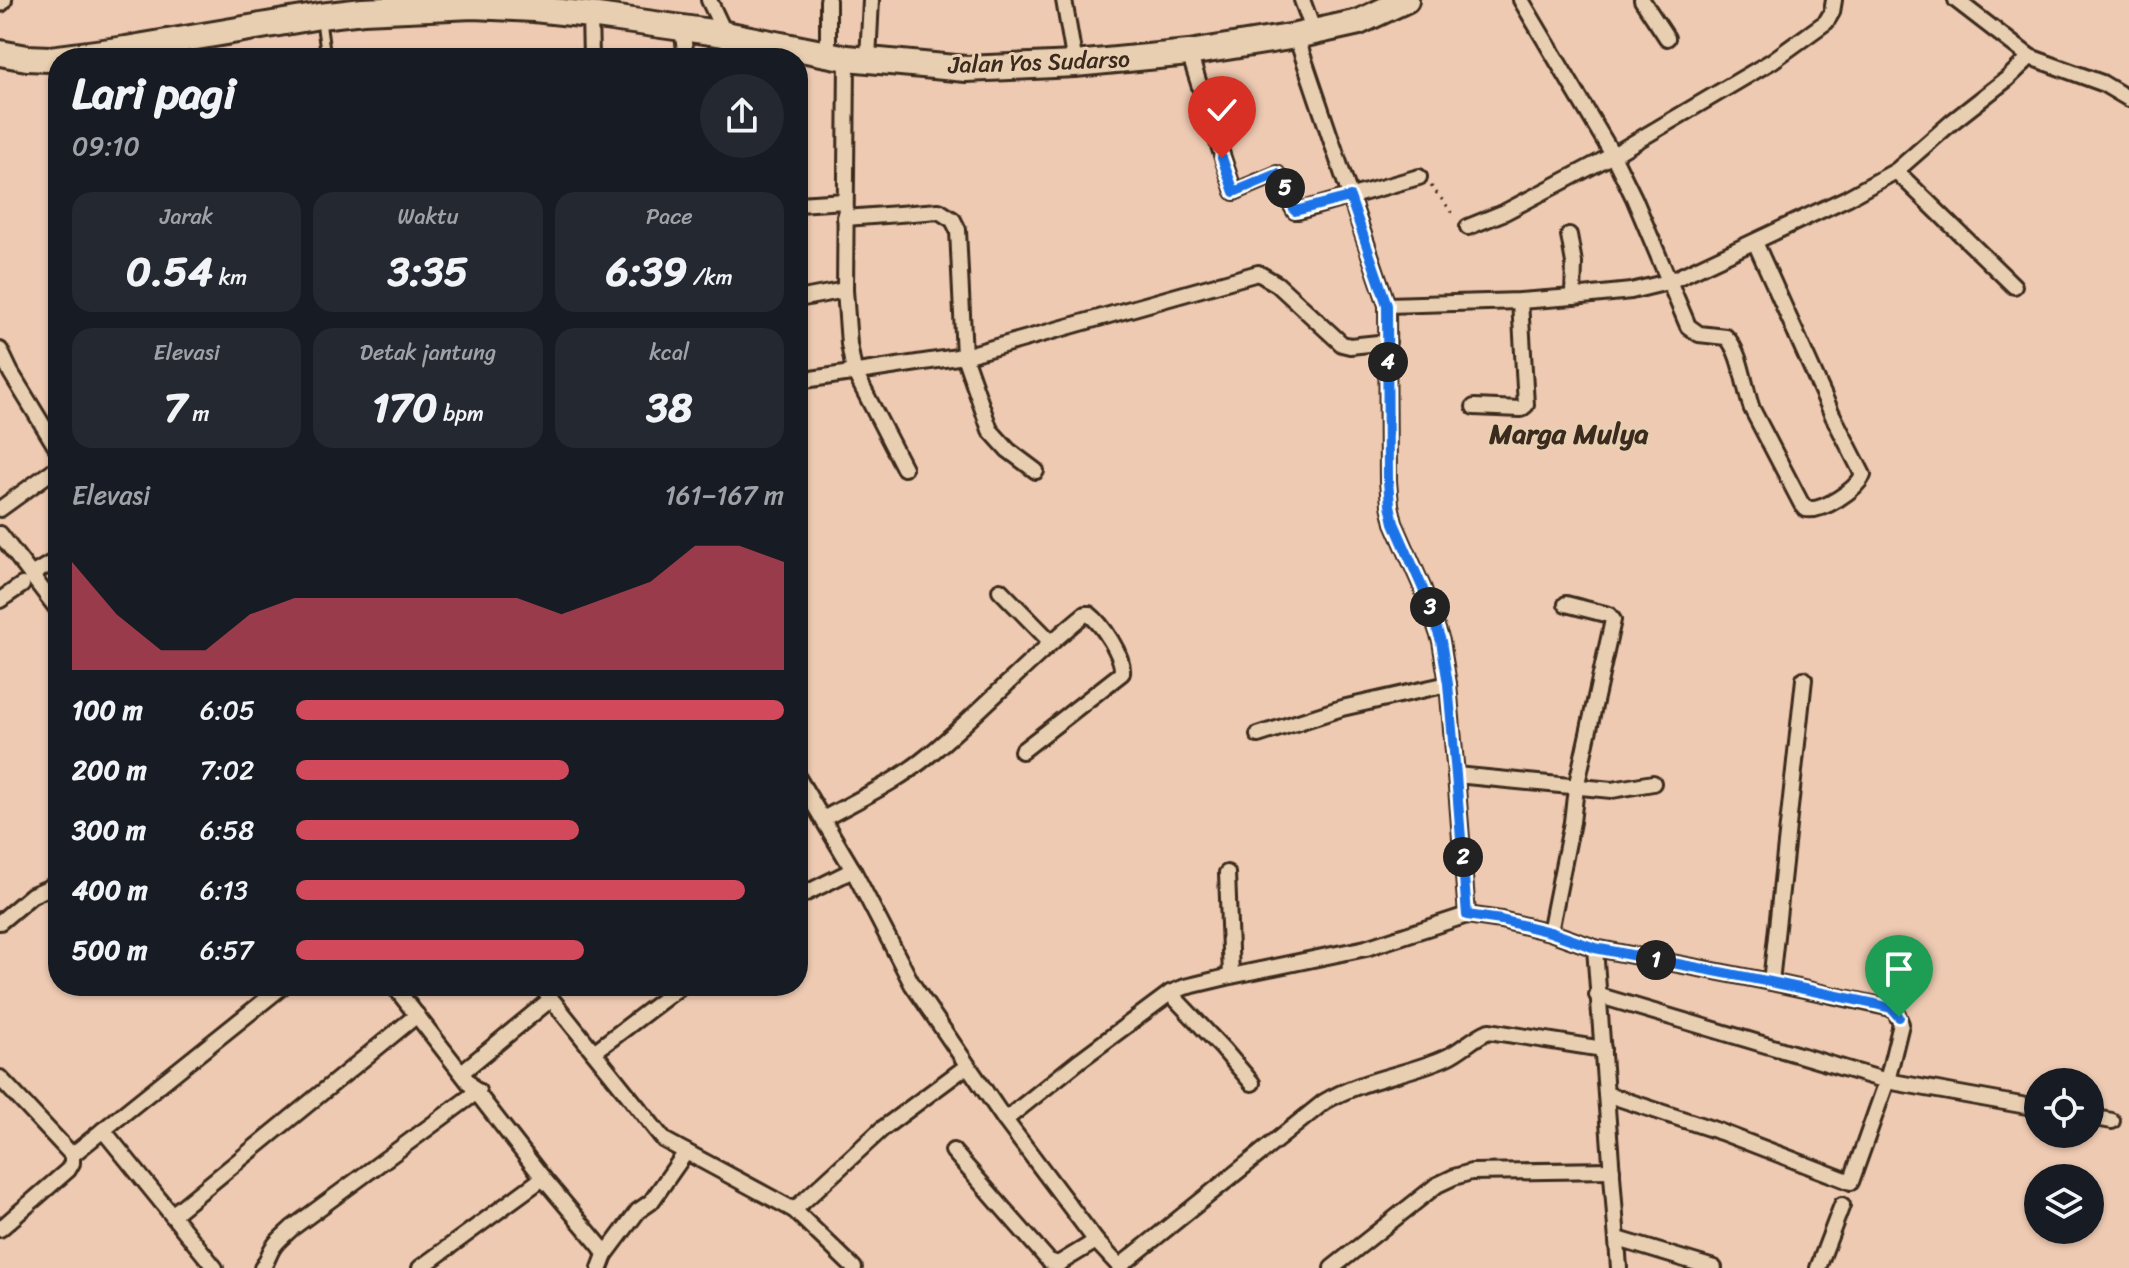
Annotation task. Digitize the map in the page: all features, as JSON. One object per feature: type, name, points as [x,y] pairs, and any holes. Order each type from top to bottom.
[{"type":"highway","name":"Jalan Yos Sudarso","points":[[808,50],[848,57],[966,69],[1075,64],[1189,53],[1305,34],[1359,22],[1406,0]]},
{"type":"highway","name":"Jalan Yos Sudarso","points":[[151,48],[334,10],[473,6],[590,15],[800,48]]},
{"type":"highway","name":"Jalan Yos Sudarso","points":[[0,53],[48,59]]},
{"type":"street","points":[[709,0],[725,34]]},
{"type":"street","points":[[828,0],[848,57],[845,290],[849,344],[854,371],[904,468]]},
{"type":"street","points":[[848,57],[871,0]]},
{"type":"street","points":[[1064,0],[1075,64]]},
{"type":"street","points":[[1302,0],[1305,34],[1350,197],[1387,305],[1390,505],[1441,641],[1448,684],[1467,915]]},
{"type":"street","points":[[1521,0],[1613,155],[1688,326],[1699,334],[1726,337],[1734,345],[1752,409],[1801,503],[1811,510],[1825,506],[1856,486],[1863,475],[1833,416],[1755,242]]},
{"type":"street","points":[[1642,0],[1667,38]]},
{"type":"street","points":[[1468,227],[1505,212],[1613,155],[1772,61],[1826,22],[1834,0]]},
{"type":"street","points":[[1956,0],[2030,57],[2102,83],[2129,99]]},
{"type":"street","points":[[590,15],[591,48]]},
{"type":"street","points":[[682,28],[685,48]]},
{"type":"street","points":[[1189,53],[1234,192],[1277,174],[1295,211],[1419,177]]},
{"type":"street","points":[[1387,305],[1573,297],[1631,291],[1668,282],[1847,198],[1896,171],[2030,57]]},
{"type":"street","points":[[1896,171],[2014,286]]},
{"type":"street","points":[[808,203],[845,201]]},
{"type":"street","points":[[845,218],[939,211],[953,220],[958,230],[964,356],[990,430],[1008,450],[1036,471]]},
{"type":"street","points":[[1569,235],[1574,263],[1573,297]]},
{"type":"street","points":[[808,379],[964,356],[1258,273],[1277,284],[1342,344],[1388,342]]},
{"type":"street","points":[[808,297],[845,290]]},
{"type":"street","points":[[1474,407],[1521,409],[1526,405],[1520,301]]},
{"type":"street","points":[[0,350],[48,434]]},
{"type":"street","points":[[0,509],[48,474]]},
{"type":"street","points":[[0,534],[26,580],[48,601]]},
{"type":"street","points":[[0,600],[48,566]]},
{"type":"street","points":[[1000,590],[1050,641]]},
{"type":"street","points":[[1550,932],[1576,788],[1613,620],[1609,615],[1566,604]]},
{"type":"street","points":[[823,819],[927,757],[1050,641],[1089,614],[1118,654],[1123,664],[1122,673],[1022,751]]},
{"type":"street","points":[[1771,982],[1804,679]]},
{"type":"street","points":[[1258,735],[1342,708],[1448,684]]},
{"type":"street","points":[[1456,775],[1612,790],[1653,783]]},
{"type":"street","points":[[808,794],[853,870],[905,973],[1005,1120],[1096,1241],[1120,1267],[1324,1102],[1348,1089],[1445,1058],[1489,1031],[1603,1049]]},
{"type":"street","points":[[808,892],[853,870]]},
{"type":"street","points":[[1227,873],[1231,976]]},
{"type":"street","points":[[0,922],[32,895],[48,888]]},
{"type":"street","points":[[1005,1120],[1170,993],[1231,976],[1366,948],[1467,915],[1550,932],[1595,948],[1875,1004],[1895,1011],[1901,1024],[1887,1081],[1851,1182],[1721,1132],[1606,1094]]},
{"type":"street","points":[[1595,948],[1619,1268]]},
{"type":"street","points":[[1170,993],[1252,1083]]},
{"type":"street","points":[[1597,995],[1887,1081],[2024,1105]]},
{"type":"street","points":[[72,1155],[270,996]]},
{"type":"street","points":[[402,996],[478,1091],[602,1261],[638,1211],[651,1202],[686,1152]]},
{"type":"street","points":[[549,996],[664,1140],[794,1210],[854,1268]]},
{"type":"street","points":[[594,1052],[668,996]]},
{"type":"street","points":[[462,1072],[551,999]]},
{"type":"street","points":[[172,1215],[417,1015]]},
{"type":"street","points":[[794,1210],[882,1129],[967,1066]]},
{"type":"street","points":[[0,1078],[72,1155],[68,1170],[0,1229]]},
{"type":"street","points":[[262,1268],[278,1240],[292,1228],[478,1091]]},
{"type":"street","points":[[2104,1120],[2112,1121]]},
{"type":"street","points":[[103,1130],[215,1268]]},
{"type":"street","points":[[953,1151],[1049,1261],[1058,1264],[1096,1241]]},
{"type":"street","points":[[1332,1268],[1437,1185],[1454,1177],[1471,1172],[1612,1170]]},
{"type":"street","points":[[420,1268],[543,1178]]},
{"type":"street","points":[[1818,1268],[1842,1205]]},
{"type":"street","points":[[1618,1239],[1714,1268]]},
{"type":"lane","points":[[328,48],[334,10]]},
{"type":"path","points":[[1419,177],[1424,178],[1462,224],[1468,227]]},
{"type":"district","name":"Marga Mulya","points":[[1569,433]]},
{"type":"route","points":[[1222,158],[1234,192],[1277,174],[1295,211],[1350,197],[1387,305],[1390,505],[1394,523],[1423,589],[1441,641],[1448,684],[1467,915],[1550,932],[1595,948],[1875,1004],[1891,1008],[1899,1017]]}]
